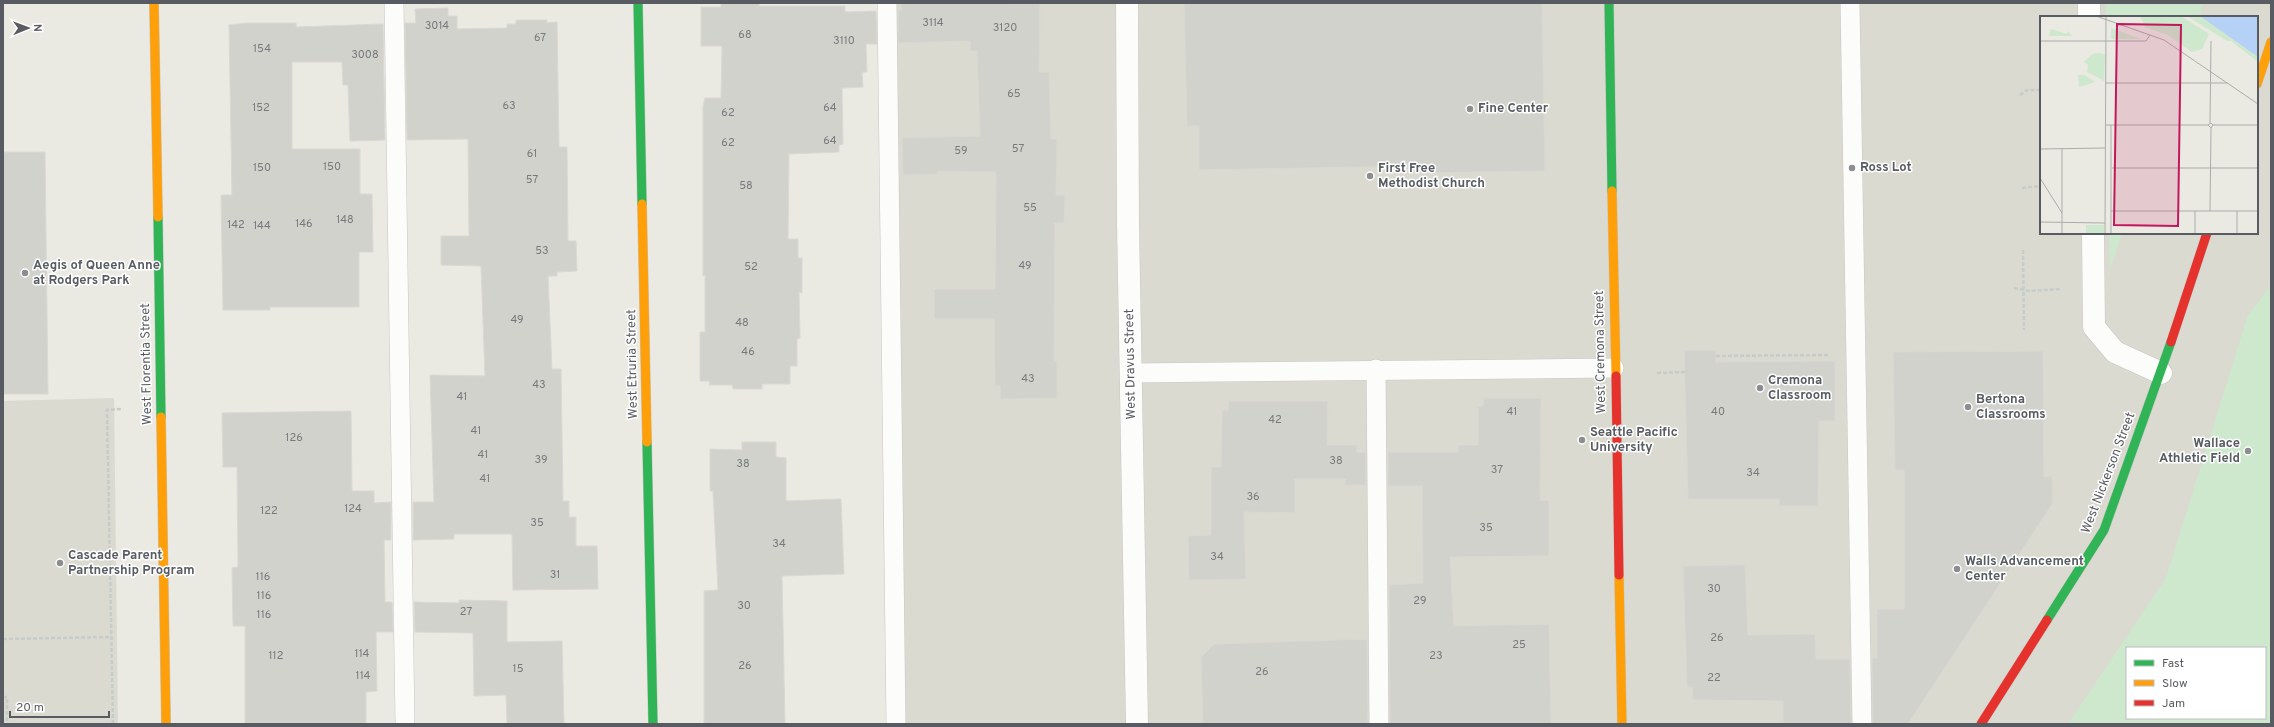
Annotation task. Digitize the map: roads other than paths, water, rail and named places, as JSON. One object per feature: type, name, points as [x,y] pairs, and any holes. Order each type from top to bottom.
[{"type":"street","name":"West Florentia Street","points":[[154,3],[166,724]]},
{"type":"street","name":"West Etruria Street","points":[[638,3],[653,724]]},
{"type":"street","name":"West Dravus Street","points":[[1127,3],[1128,224],[1137,724]]},
{"type":"street","name":"West Cremona Street","points":[[1609,3],[1614,368],[1622,724]]},
{"type":"street","points":[[2089,3],[2089,16]]},
{"type":"street","points":[[2258,81],[2271,42]]},
{"type":"street","points":[[2092,234],[2094,327],[2115,352],[2161,373]]},
{"type":"street","name":"West Nickerson Street","points":[[1981,724],[2104,530],[2161,373],[2207,234]]},
{"type":"lane","points":[[394,3],[405,724]]},
{"type":"lane","points":[[887,3],[896,724]]},
{"type":"lane","points":[[1850,3],[1862,724]]},
{"type":"lane","points":[[1131,373],[1376,369],[1614,368]]},
{"type":"lane","points":[[1376,369],[1380,724]]},
{"type":"place","name":"Fine Center","points":[[1470,109]]},
{"type":"place","name":"Ross Lot","points":[[1852,168]]},
{"type":"place","name":"First Free Methodist Church","points":[[1370,176]]},
{"type":"place","name":"Aegis of Queen Anne at Rodgers Park","points":[[25,273]]},
{"type":"place","name":"Cremona Classroom","points":[[1760,388]]},
{"type":"place","name":"Bertona Classrooms","points":[[1968,407]]},
{"type":"place","name":"Seattle Pacific University","points":[[1582,440]]},
{"type":"place","name":"Wallace Athletic Field","points":[[2248,451]]},
{"type":"place","name":"Cascade Parent Partnership Program","points":[[60,563]]},
{"type":"place","name":"Walls Advancement Center","points":[[1957,569]]}]
